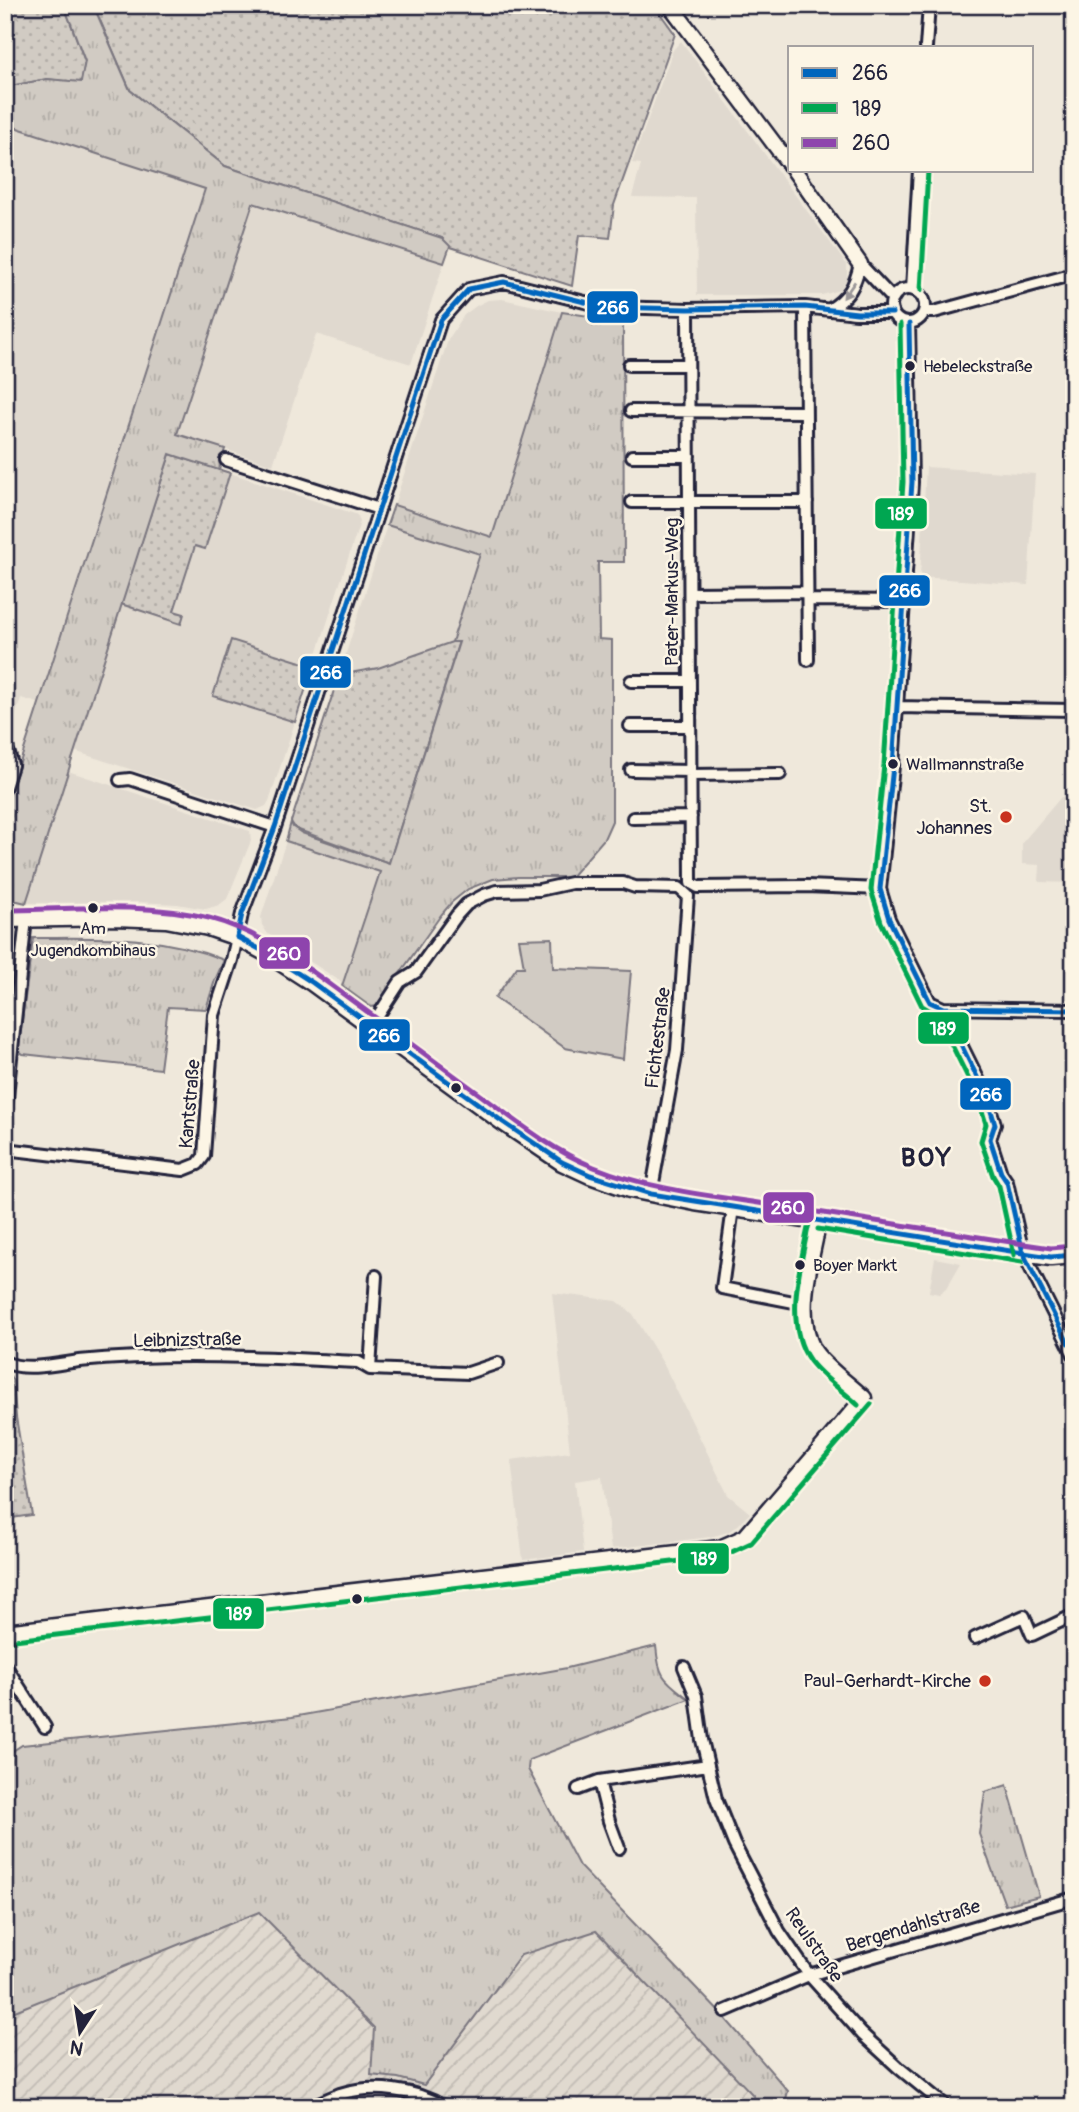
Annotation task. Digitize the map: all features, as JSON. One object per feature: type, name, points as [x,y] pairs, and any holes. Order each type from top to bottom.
[{"type":"main road","points":[[6,919],[166,919],[194,923],[237,937],[313,983],[562,1162],[611,1183],[651,1194],[1023,1254],[1051,1257],[1074,1255]]},
{"type":"street","points":[[670,5],[788,162]]},
{"type":"street","points":[[926,46],[929,5]]},
{"type":"street","points":[[795,172],[860,264],[893,299]]},
{"type":"street","points":[[912,289],[919,172]]},
{"type":"street","points":[[829,310],[853,288],[860,264]]},
{"type":"street","points":[[925,312],[943,310],[1074,274]]},
{"type":"street","points":[[237,937],[242,914],[275,827],[441,320],[469,289],[504,282],[605,307],[805,307],[892,313]]},
{"type":"street","points":[[912,289],[923,298],[925,312],[920,319],[909,324],[901,322],[892,313],[891,306],[893,299],[903,290],[912,289]]},
{"type":"street","points":[[805,307],[808,660]]},
{"type":"street","name":"Pater-Markus-Weg","points":[[688,309],[690,879],[695,886],[880,889]]},
{"type":"street","points":[[909,324],[912,467],[897,707],[880,889],[889,919],[930,1002],[943,1008],[1074,1010]]},
{"type":"street","points":[[629,365],[688,365]]},
{"type":"street","points":[[631,411],[806,412]]},
{"type":"street","points":[[632,456],[689,456]]},
{"type":"street","points":[[226,460],[379,509]]},
{"type":"street","name":"Pater-Markus-Weg","points":[[632,502],[690,502]]},
{"type":"street","points":[[690,502],[807,502]]},
{"type":"street","points":[[690,593],[904,601]]},
{"type":"street","name":"Pater-Markus-Weg","points":[[631,681],[689,681]]},
{"type":"street","points":[[897,707],[1074,710]]},
{"type":"street","points":[[630,726],[690,726]]},
{"type":"street","points":[[5,741],[12,765],[5,787]]},
{"type":"street","points":[[631,770],[780,774]]},
{"type":"street","points":[[120,780],[130,779],[275,827]]},
{"type":"street","points":[[633,818],[691,817]]},
{"type":"street","name":"Fichtestraße","points":[[372,1026],[400,982],[416,972],[467,904],[484,895],[497,891],[539,890],[571,883],[623,883],[635,887],[679,888],[688,896],[677,1050],[651,1194]]},
{"type":"street","points":[[5,1114],[26,919]]},
{"type":"street","name":"Kantstraße","points":[[5,1149],[177,1169],[189,1169],[198,1164],[206,1147],[215,1015],[237,937]]},
{"type":"street","points":[[943,1008],[986,1095],[995,1124],[990,1139],[1001,1173],[1007,1182],[1023,1254],[1074,1356]]},
{"type":"street","points":[[733,1208],[722,1288],[804,1304]]},
{"type":"street","points":[[5,1632],[720,1548],[745,1537],[864,1398],[813,1349],[806,1325],[804,1304],[819,1220]]},
{"type":"street","points":[[370,1369],[376,1276]]},
{"type":"street","name":"Leibnizstraße","points":[[5,1362],[19,1368],[97,1360],[230,1355],[358,1362],[370,1369],[468,1373],[498,1363]]},
{"type":"street","points":[[975,1638],[1024,1616],[1032,1635],[1074,1615]]},
{"type":"street","points":[[5,1665],[45,1727]]},
{"type":"street","name":"Reulstraße","points":[[684,1667],[696,1696],[702,1740],[716,1799],[734,1844],[779,1931],[808,1975],[862,2034],[947,2107]]},
{"type":"street","points":[[578,1789],[599,1781],[708,1765]]},
{"type":"street","points":[[599,1781],[609,1821],[620,1848]]},
{"type":"street","name":"Bergendahlstraße","points":[[725,2011],[808,1975],[1074,1898]]},
{"type":"street","points":[[309,2107],[342,2094],[373,2089],[412,2094],[444,2107]]},
{"type":"shaded area","points":[[681,41],[847,265],[847,279],[840,290],[822,295],[697,295],[696,198],[632,197],[641,164],[632,163],[673,50]]},
{"type":"shaded area","points":[[5,124],[205,188],[38,703],[21,698],[14,720],[5,717]]},
{"type":"shaded area","points":[[253,203],[444,263],[411,364],[316,334],[273,465],[177,434]]},
{"type":"shaded area","points":[[502,299],[562,312],[492,537],[394,505],[448,340],[464,315],[488,300]]},
{"type":"shaded area","points":[[926,467],[1035,474],[1028,585],[920,577]]},
{"type":"shaded area","points":[[230,473],[355,514],[360,522],[313,666],[232,640],[214,696],[295,722],[269,801],[266,806],[257,810],[74,751],[121,604],[181,624],[184,615],[174,611],[195,546],[206,548]]},
{"type":"shaded area","points":[[387,525],[480,553],[452,642],[378,668],[339,675]]},
{"type":"shaded area","points":[[68,771],[250,831],[251,841],[227,899],[206,909],[137,902],[26,903]]},
{"type":"shaded area","points":[[1061,797],[1074,804],[1074,883],[1039,882],[1040,865],[1022,864],[1022,843]]},
{"type":"shaded area","points":[[286,841],[380,872],[343,983],[268,934],[262,925],[261,917]]},
{"type":"shaded area","points":[[935,1258],[961,1263],[946,1289],[939,1294],[929,1292]]},
{"type":"shaded area","points":[[552,1293],[617,1301],[633,1314],[664,1365],[728,1495],[750,1513],[738,1525],[728,1532],[710,1537],[611,1549],[602,1477],[575,1481],[583,1552],[523,1560],[511,1460],[570,1452]]},
{"type":"shaded area","points":[[259,1912],[374,2028],[371,2075],[424,2085],[521,1955],[596,1931],[753,2095],[758,2107],[5,2107],[5,2015]]},
{"type":"green space","points":[[5,5],[64,5],[85,62],[81,83],[47,79],[5,87]]},
{"type":"green space","points":[[64,5],[89,5],[95,9],[130,90],[225,166],[442,238],[450,246],[444,263],[253,203],[177,434],[225,449],[219,470],[170,454],[26,903],[5,898],[5,809],[205,189],[5,124],[5,87],[47,79],[81,82],[85,61]]},
{"type":"green space","points":[[89,5],[654,5],[675,34],[614,205],[610,238],[579,235],[572,286],[450,247],[442,238],[225,166],[130,90],[95,9]]},
{"type":"green space","points":[[562,312],[623,321],[624,562],[598,562],[599,639],[612,640],[612,821],[604,839],[571,877],[493,879],[468,889],[441,915],[377,1006],[371,1007],[342,986],[380,872],[286,841],[291,822],[293,827],[302,833],[389,863],[459,642],[452,642],[480,554],[387,525],[394,505],[492,537]]},
{"type":"green space","points":[[170,454],[230,473],[205,549],[195,546],[174,611],[184,614],[181,624],[121,604]]},
{"type":"green space","points":[[231,640],[313,666],[295,722],[213,696]]},
{"type":"green space","points":[[459,641],[389,863],[296,829],[291,822],[339,675],[378,668]]},
{"type":"green space","points":[[5,938],[14,938],[16,943],[5,1046]]},
{"type":"green space","points":[[33,938],[130,939],[177,946],[224,960],[206,1009],[168,1007],[160,1069],[23,1054],[18,1050]]},
{"type":"green space","points":[[552,938],[553,968],[631,971],[623,1059],[565,1048],[495,998],[517,967],[524,967],[519,939]]},
{"type":"green space","points":[[5,1375],[10,1376],[13,1381],[32,1515],[5,1519]]},
{"type":"green space","points":[[656,1646],[661,1672],[689,1699],[529,1760],[528,1769],[579,1866],[724,2017],[788,2091],[784,2107],[758,2107],[753,2095],[596,1931],[521,1955],[424,2085],[371,2075],[374,2028],[259,1912],[5,2015],[5,1756],[22,1745],[292,1717],[567,1668]]},
{"type":"green space","points":[[1007,1785],[1039,1896],[1005,1905],[979,1834],[985,1792]]},
{"type":"transit line","name":"189","points":[[921,290],[928,172]]},
{"type":"transit line","name":"266","points":[[237,937],[242,914],[275,827],[441,320],[469,289],[504,282],[605,307],[805,307],[857,313],[892,313]]},
{"type":"transit line","name":"189","points":[[900,324],[903,482],[884,765],[871,890],[881,922],[922,1006],[937,1015],[978,1098],[986,1124],[981,1141],[999,1186],[1014,1255]]},
{"type":"transit line","name":"266","points":[[909,324],[912,482],[893,766],[880,889],[889,919],[930,1002],[943,1008],[986,1095],[995,1124],[990,1139],[1001,1173],[1007,1182],[1023,1253],[1068,1343]]},
{"type":"transit line","name":"260","points":[[5,910],[159,910],[209,918],[243,930],[306,967],[536,1135],[564,1153],[616,1175],[705,1195],[1051,1248],[1073,1246]]},
{"type":"transit line","name":"266","points":[[237,937],[313,983],[562,1162],[590,1175],[651,1194],[1023,1253],[1051,1257],[1074,1255]]},
{"type":"transit line","name":"266","points":[[924,991],[930,1002],[943,1008],[1074,1010]]},
{"type":"transit line","name":"189","points":[[810,1218],[796,1291],[797,1329],[810,1361],[858,1405]]},
{"type":"transit line","name":"189","points":[[818,1229],[1022,1262]]},
{"type":"transit line","name":"189","points":[[6,1641],[723,1556],[751,1543],[871,1404]]},
{"type":"place","name":"Hebeleckstraße","points":[[910,366]]},
{"type":"place","name":"Wallmannstraße","points":[[893,764]]},
{"type":"place","name":"St. Johannes","points":[[1006,817]]},
{"type":"place","name":"Am Jugendkombihaus","points":[[93,908]]},
{"type":"place","name":"Boyer Markt","points":[[800,1265]]},
{"type":"place","name":"Paul-Gerhardt-Kirche","points":[[985,1681]]},
{"type":"district","name":"BOY","points":[[927,1158]]}]
